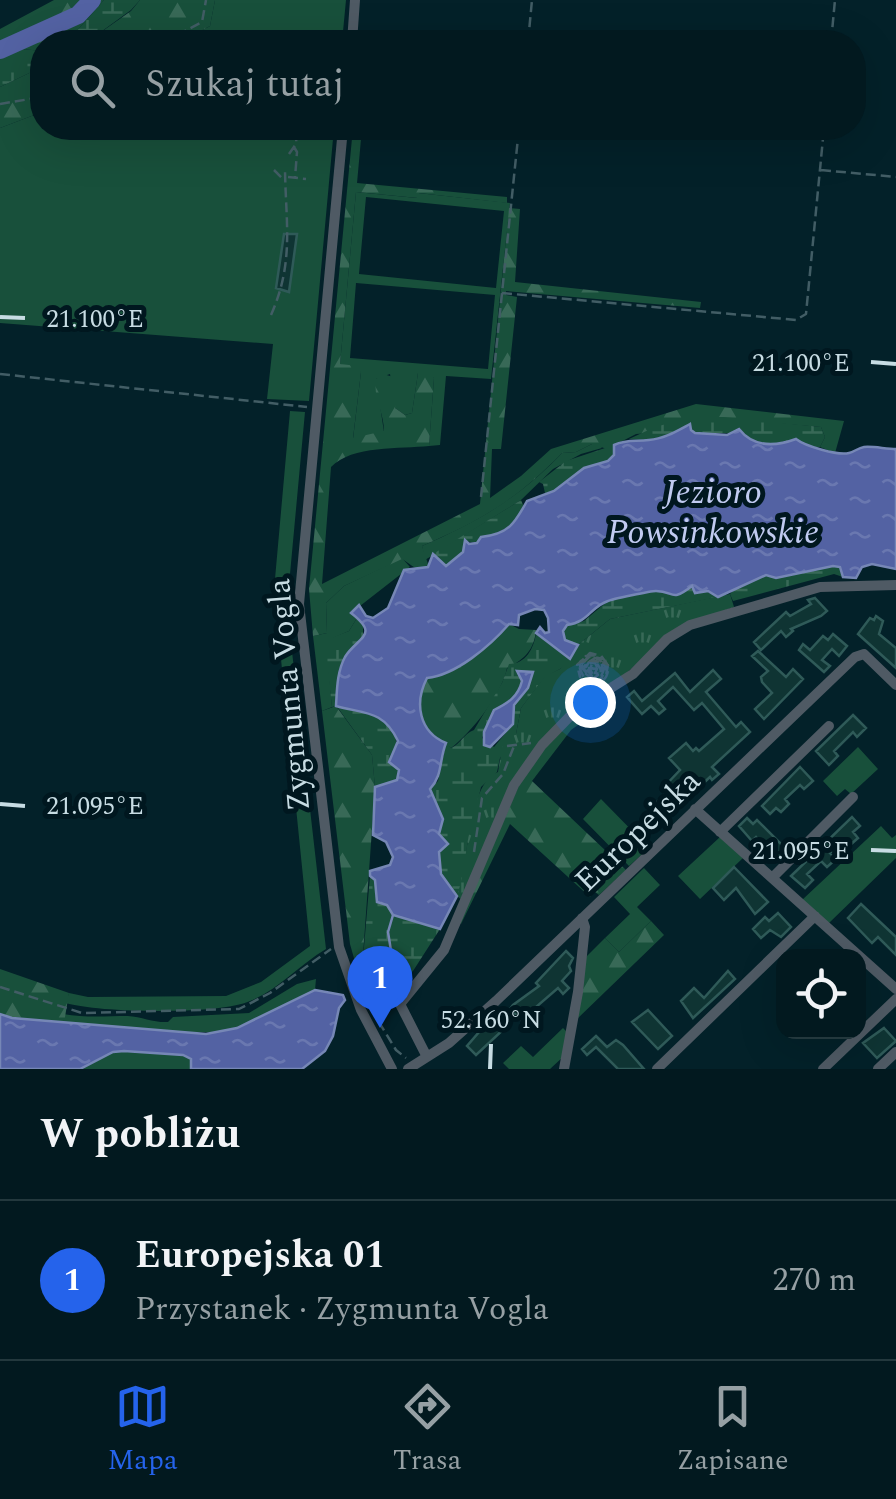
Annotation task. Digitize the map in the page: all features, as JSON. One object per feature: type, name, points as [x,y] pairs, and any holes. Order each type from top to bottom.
[{"type":"street","points":[[353,30],[356,0]]},
{"type":"street","name":"Zygmunta Vogla","points":[[342,140],[300,575],[300,614],[336,927],[350,983],[392,1069]]},
{"type":"street","points":[[427,1058],[400,1008],[401,1000],[440,956],[514,784],[542,745],[576,710],[634,674],[664,642],[690,625],[820,586],[896,584]]},
{"type":"street","name":"Europejska","points":[[408,1064],[427,1058],[449,1043],[489,1008],[857,655],[864,654],[896,684]]},
{"type":"street","points":[[720,832],[829,726]]},
{"type":"street","points":[[772,878],[853,797]]},
{"type":"street","points":[[695,809],[896,989]]},
{"type":"street","points":[[658,1068],[815,916]]},
{"type":"street","points":[[564,1069],[578,992],[585,926],[582,918]]},
{"type":"street","points":[[823,1069],[896,999]]},
{"type":"street","points":[[878,1069],[896,1052]]},
{"type":"path","points":[[187,30],[202,22],[206,0]]},
{"type":"path","points":[[529,30],[532,0]]},
{"type":"path","points":[[833,30],[836,0]]},
{"type":"path","points":[[0,104],[30,100]]},
{"type":"path","points":[[289,154],[295,140]]},
{"type":"path","points":[[481,497],[518,140]]},
{"type":"path","points":[[502,293],[796,320],[806,314],[823,140]]},
{"type":"path","points":[[294,147],[295,178]]},
{"type":"path","points":[[274,170],[306,179]]},
{"type":"path","points":[[820,170],[896,178]]},
{"type":"path","points":[[271,315],[288,258],[290,221],[285,176]]},
{"type":"path","points":[[0,374],[316,408]]},
{"type":"path","points":[[589,685],[581,679],[591,682],[584,678],[580,669],[584,676],[591,679],[581,668],[579,669],[580,677],[577,665],[582,657],[590,653],[598,654],[586,656],[580,666],[588,660],[594,659],[587,658],[581,665],[584,660],[590,656],[603,660],[600,654],[606,659],[606,670],[600,680],[606,675],[607,665],[607,676],[601,682],[593,684],[599,682],[592,680],[602,676],[604,669],[602,661],[596,658],[602,664],[602,671],[599,671],[595,663],[590,663],[586,666],[589,662],[596,662],[600,670],[600,664],[595,660],[592,660],[586,663],[584,670],[588,675],[592,676],[586,668],[592,674],[588,668],[592,664],[593,675],[598,675],[594,678],[600,676],[594,664],[594,668]]},
{"type":"path","points":[[481,861],[472,850],[486,791],[500,778],[511,745],[542,745]]},
{"type":"path","points":[[492,776],[500,778]]},
{"type":"path","points":[[0,986],[82,1013],[239,1009],[270,994],[324,952]]},
{"type":"path","points":[[365,1009],[375,1012],[408,1064]]},
{"type":"green space","points":[[54,0],[104,0],[78,30],[30,30],[30,50],[22,49],[12,40],[0,45],[0,29]]},
{"type":"green space","points":[[104,0],[140,0],[104,30],[78,30]]},
{"type":"green space","points":[[140,0],[215,0],[210,26],[202,30],[104,30]]},
{"type":"green space","points":[[215,0],[346,0],[343,30],[202,30],[210,26]]},
{"type":"green space","points":[[30,50],[30,73],[0,87],[0,55]]},
{"type":"green space","points":[[30,73],[30,117],[0,128],[0,87]]},
{"type":"green space","points":[[30,117],[30,140],[333,140],[309,401],[267,399],[273,344],[0,323],[0,128]]},
{"type":"green space","points":[[352,140],[361,140],[357,183],[507,197],[507,203],[419,193],[418,198],[356,192],[340,364],[358,366],[361,372],[353,438],[384,431],[376,379],[383,374],[397,378],[395,408],[405,415],[412,413],[418,373],[427,372],[434,378],[429,446],[364,451],[331,467],[322,584],[480,504],[509,208],[520,209],[515,282],[701,302],[700,308],[506,291],[506,295],[517,297],[501,449],[492,449],[490,498],[551,449],[696,404],[844,421],[835,453],[820,447],[825,437],[821,427],[775,423],[636,434],[607,449],[592,444],[576,452],[562,453],[497,507],[422,546],[429,567],[417,568],[402,559],[344,586],[326,603],[327,633],[313,636],[309,589]]},
{"type":"green space","points":[[356,192],[417,198],[418,193],[510,203],[491,379],[446,376],[440,445],[429,446],[434,378],[418,373],[412,413],[405,415],[395,408],[390,374],[376,379],[384,432],[353,439],[361,372],[340,364]],"holes":[[[366,197],[504,211],[496,288],[359,274]],[[356,283],[495,295],[488,369],[350,358]]]},
{"type":"green space","points":[[290,411],[305,412],[290,574],[290,634],[326,949],[270,990],[235,1006],[159,1011],[66,1003],[69,993],[88,997],[226,996],[261,982],[310,946],[274,590]]},
{"type":"green space","points":[[693,417],[821,427],[825,437],[820,447],[808,447],[796,439],[767,445],[734,433],[695,433],[685,425],[659,438],[629,439]]},
{"type":"green space","points":[[592,444],[602,448],[553,469],[521,500],[425,560],[422,546],[497,507],[562,453],[576,452]]},
{"type":"green space","points":[[614,445],[614,455],[608,461],[584,468],[554,492],[545,493],[539,482],[566,461]]},
{"type":"green space","points":[[521,500],[524,507],[520,521],[481,537],[477,543],[465,541],[463,552],[445,567],[433,554]]},
{"type":"green space","points":[[402,558],[410,567],[351,613],[357,618],[349,631],[326,641],[332,707],[322,711],[313,636],[327,633],[326,603],[344,586]]},
{"type":"green space","points":[[840,567],[843,577],[834,574],[733,601],[730,594],[737,586],[766,575],[776,578]]},
{"type":"green space","points":[[692,585],[718,597],[610,619],[578,645],[565,640],[563,631],[567,625],[584,621],[609,600]]},
{"type":"green space","points":[[730,594],[734,607],[685,624],[535,749],[462,900],[457,896],[480,792],[498,772],[503,742],[516,734],[521,708],[545,676],[560,669],[578,645],[610,619]]},
{"type":"green space","points":[[357,618],[363,623],[363,639],[344,662],[336,706],[332,707],[326,640],[349,631]]},
{"type":"green space","points":[[509,624],[536,630],[531,648],[507,668],[485,712],[451,748],[425,728],[420,703],[424,684],[427,678],[472,658]]},
{"type":"green space","points":[[536,633],[570,659],[545,677],[521,708],[516,734],[500,758],[497,772],[481,787],[467,846],[465,876],[457,896],[441,874],[439,852],[448,844],[438,833],[437,806],[430,789],[438,781],[446,743],[451,748],[474,730],[509,664],[524,658]],"holes":[[[517,671],[526,672],[528,688],[514,705],[513,724],[494,747],[482,738],[494,710],[512,699],[521,687],[523,681]]]},
{"type":"green space","points":[[608,692],[614,699],[571,730],[532,781],[626,870],[599,895],[595,892],[590,897],[510,824],[461,924],[524,774],[564,725]]},
{"type":"green space","points":[[336,706],[372,755],[375,787],[361,983],[350,944],[322,711]]},
{"type":"green space","points":[[338,708],[363,709],[390,727],[396,741],[391,756],[399,770],[397,780],[375,787],[372,755]]},
{"type":"green space","points":[[858,747],[878,769],[851,794],[845,789],[837,796],[823,781]]},
{"type":"green space","points":[[601,799],[649,848],[629,866],[583,819]]},
{"type":"green space","points":[[881,826],[892,838],[896,835],[896,858],[829,923],[802,900]]},
{"type":"green space","points":[[720,837],[743,858],[700,899],[678,876]]},
{"type":"green space","points":[[644,868],[660,885],[637,907],[651,921],[619,952],[605,938],[630,914],[614,897]]},
{"type":"green space","points":[[370,876],[375,880],[375,895],[393,915],[440,929],[413,971],[380,995],[376,988],[364,994],[361,983]]},
{"type":"green space","points":[[651,921],[664,935],[577,1019],[583,960],[605,938],[619,952]]},
{"type":"green space","points":[[0,969],[69,993],[64,1023],[0,1014]]},
{"type":"green space","points":[[316,979],[315,990],[227,1032],[64,1023],[63,1014],[168,1022],[173,1017],[249,1013],[297,984]]},
{"type":"green space","points":[[563,1028],[568,1033],[564,1056],[550,1069],[509,1069],[503,1063],[521,1046],[533,1057]]},
{"type":"green space","points":[[113,1052],[183,1055],[191,1059],[191,1069],[80,1069]]},
{"type":"water","name":"Jezioro Powsinkowskie","points":[[690,424],[695,433],[727,435],[739,429],[757,442],[772,444],[796,439],[837,453],[864,447],[896,449],[896,569],[872,564],[862,567],[856,578],[843,577],[840,567],[833,566],[776,578],[766,575],[718,597],[708,591],[695,593],[692,586],[676,595],[656,591],[611,600],[567,625],[563,631],[565,640],[578,645],[570,659],[536,633],[540,627],[549,632],[544,610],[535,609],[519,615],[518,625],[509,624],[461,665],[427,678],[421,697],[422,716],[430,732],[446,743],[439,773],[430,789],[443,819],[439,834],[448,844],[439,852],[441,874],[457,896],[440,929],[393,915],[387,905],[377,902],[370,871],[390,865],[393,857],[386,842],[373,835],[375,787],[397,780],[399,770],[389,762],[398,741],[379,718],[336,706],[342,663],[365,632],[351,613],[359,605],[366,616],[373,618],[388,608],[404,570],[428,567],[433,554],[446,566],[463,552],[465,540],[477,543],[481,537],[505,530],[527,501],[554,491],[584,468],[608,461],[614,455],[614,445],[660,438]]},
{"type":"water","points":[[517,671],[533,672],[528,688],[514,705],[513,724],[490,747],[484,745],[484,732],[494,710],[512,699],[520,687],[522,681]]},
{"type":"water","points":[[315,990],[343,995],[345,1000],[325,1051],[302,1069],[191,1069],[191,1059],[183,1055],[124,1051],[113,1052],[80,1069],[0,1069],[0,1014],[206,1034],[237,1028]]},
{"type":"building","points":[[284,234],[297,234],[289,292],[276,288]]},
{"type":"building","points":[[815,598],[827,611],[821,616],[791,629],[786,637],[781,631],[761,650],[754,642],[786,612],[790,616]]},
{"type":"building","points":[[876,616],[883,621],[879,634],[896,648],[896,668],[858,634]]},
{"type":"building","points":[[833,634],[847,646],[839,656],[832,649],[822,660],[830,666],[824,672],[799,650],[803,644],[810,650],[823,636],[828,640]]},
{"type":"building","points":[[758,651],[786,677],[793,669],[803,679],[764,719],[755,709],[772,693],[761,677],[768,671],[752,656]]},
{"type":"building","points":[[713,670],[721,679],[706,692],[736,727],[741,722],[750,732],[712,767],[719,774],[712,780],[710,777],[696,790],[684,778],[674,789],[685,800],[669,817],[655,804],[667,792],[663,788],[680,770],[669,758],[686,743],[693,751],[699,751],[724,729],[702,703],[694,710],[673,687],[658,701],[665,709],[659,714],[651,706],[642,714],[627,697],[634,691],[642,701],[675,673],[690,692]]},
{"type":"building","points":[[853,715],[866,728],[857,737],[853,732],[834,751],[838,756],[829,765],[816,751]]},
{"type":"building","points":[[800,767],[813,781],[804,789],[800,785],[785,799],[789,804],[781,812],[776,808],[770,814],[762,806]]},
{"type":"building","points":[[852,817],[860,826],[853,832],[858,838],[850,845],[844,840],[830,853],[836,859],[827,867],[821,861],[807,874],[813,880],[805,888],[791,876]]},
{"type":"building","points":[[747,818],[753,824],[757,820],[787,850],[776,860],[756,837],[752,841],[739,826]]},
{"type":"building","points":[[734,867],[768,902],[755,914],[736,888],[724,900],[713,888]]},
{"type":"building","points":[[861,904],[896,937],[896,955],[878,937],[872,943],[848,918]]},
{"type":"building","points":[[778,913],[791,927],[781,937],[770,930],[761,938],[753,929],[765,917],[769,921]]},
{"type":"building","points":[[566,951],[573,958],[571,971],[562,981],[569,988],[563,994],[558,988],[521,1020],[510,1009],[539,986],[536,983]]},
{"type":"building","points":[[728,971],[735,979],[693,1018],[681,1001],[694,988],[704,998]]},
{"type":"building","points":[[648,1010],[672,1036],[658,1049],[632,1022]]},
{"type":"building","points":[[493,1016],[505,1028],[476,1055],[467,1046]]},
{"type":"building","points":[[884,1028],[896,1041],[877,1058],[863,1043]]},
{"type":"building","points":[[596,1036],[607,1047],[616,1040],[644,1069],[618,1069],[596,1047],[587,1055],[582,1049]]},
{"type":"waterway","points":[[45,30],[78,15],[92,0]]},
{"type":"waterway","points":[[0,50],[30,37]]},
{"type":"waterway","points":[[359,989],[384,977],[392,957],[388,932],[393,915]]},
{"type":"place","name":"Europejska 01","points":[[380,1028]]}]
